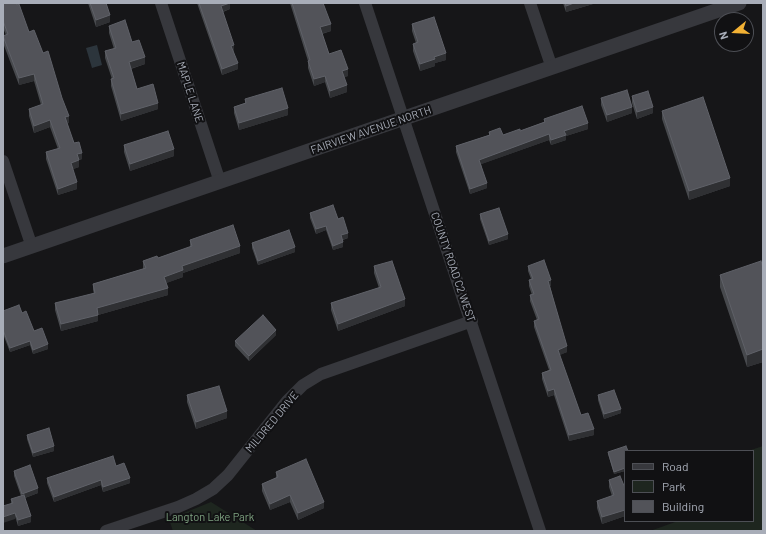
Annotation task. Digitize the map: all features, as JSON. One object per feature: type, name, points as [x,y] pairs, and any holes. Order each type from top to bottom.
[{"type":"street","name":"MAPLE LANE","points":[[161,3],[220,182]]},
{"type":"street","name":"COUNTY ROAD C2 WEST","points":[[365,3],[472,321],[540,531]]},
{"type":"street","points":[[530,3],[552,68]]},
{"type":"street","name":"FAIRVIEW AVENUE NORTH","points":[[3,256],[739,3]]},
{"type":"street","points":[[3,161],[32,247]]},
{"type":"street","name":"MILDRED DRIVE","points":[[106,531],[178,507],[213,489],[228,475],[287,401],[303,385],[321,374],[472,321]]},
{"type":"green space","points":[[763,446],[763,531],[650,531],[675,522],[754,522],[754,450],[751,450]]},
{"type":"green space","name":"Langton Lake Park","points":[[211,502],[257,531],[173,531],[169,519]]},
{"type":"shaded area","points":[[97,45],[102,65],[92,68],[86,48]]},
{"type":"building","points":[[3,3],[19,4],[29,32],[34,30],[43,53],[48,51],[69,116],[65,117],[74,143],[79,142],[82,153],[77,154],[79,160],[71,163],[77,182],[58,189],[46,152],[60,148],[50,120],[34,126],[29,109],[43,104],[34,74],[19,78],[3,36],[8,34],[3,21]]},
{"type":"building","points":[[90,3],[106,3],[110,15],[96,20]]},
{"type":"building","points":[[199,3],[230,3],[221,6],[234,45],[231,46],[238,63],[222,69]]},
{"type":"building","points":[[292,3],[323,3],[331,24],[320,27],[329,54],[341,50],[348,69],[342,71],[347,85],[330,91],[325,76],[314,79],[308,61],[310,60]]},
{"type":"building","points":[[565,3],[574,3],[566,6]]},
{"type":"building","points":[[434,17],[446,53],[434,57],[435,59],[420,64],[413,44],[418,42],[412,24]]},
{"type":"building","points":[[125,20],[132,42],[139,40],[145,57],[129,62],[137,89],[153,84],[158,103],[121,114],[111,79],[114,78],[105,51],[116,48],[109,26]]},
{"type":"building","points":[[282,88],[288,108],[239,123],[234,107],[246,103],[245,99]]},
{"type":"building","points":[[627,90],[632,107],[607,115],[601,98]]},
{"type":"building","points":[[648,91],[653,107],[637,112],[632,96]]},
{"type":"building","points":[[703,97],[730,178],[689,191],[662,111]]},
{"type":"building","points":[[582,106],[588,123],[564,131],[566,135],[551,140],[549,134],[479,160],[487,183],[470,189],[456,146],[490,135],[489,132],[500,128],[503,135],[520,129],[520,131],[545,122],[544,119]]},
{"type":"building","points":[[168,131],[174,149],[130,164],[124,145]]},
{"type":"building","points":[[333,205],[338,219],[343,217],[348,233],[341,235],[343,242],[333,246],[326,226],[316,229],[310,213]]},
{"type":"building","points":[[499,208],[508,234],[489,241],[480,214]]},
{"type":"building","points":[[233,225],[240,246],[182,266],[183,270],[164,277],[168,288],[97,308],[98,315],[61,324],[55,303],[95,293],[93,284],[146,268],[143,261],[157,256],[158,258],[192,246],[190,240]]},
{"type":"building","points":[[289,230],[295,247],[258,261],[252,243]]},
{"type":"building","points":[[544,260],[551,280],[548,281],[567,346],[558,350],[581,415],[588,413],[594,429],[569,435],[554,389],[548,391],[542,373],[551,370],[534,321],[539,319],[530,295],[534,294],[529,280],[533,279],[528,266]]},
{"type":"building","points":[[392,261],[405,299],[338,324],[331,303],[381,287],[374,266]]},
{"type":"building","points":[[761,261],[763,268],[763,349],[747,355],[720,275]]},
{"type":"building","points":[[19,305],[22,313],[26,311],[34,331],[42,328],[48,344],[33,350],[30,341],[10,348],[3,330],[3,311]]},
{"type":"building","points":[[263,315],[276,330],[249,356],[235,341]]},
{"type":"building","points":[[219,386],[227,411],[196,422],[187,395]]},
{"type":"building","points":[[614,390],[621,409],[604,414],[598,395]]},
{"type":"building","points":[[49,428],[54,446],[33,453],[27,435]]},
{"type":"building","points":[[626,446],[628,450],[624,450],[624,468],[614,472],[608,452]]},
{"type":"building","points":[[113,456],[116,466],[124,463],[130,478],[103,487],[101,480],[54,497],[47,478]]},
{"type":"building","points":[[306,459],[324,502],[298,513],[290,495],[270,504],[262,484],[278,477],[276,472]]},
{"type":"building","points":[[30,465],[38,488],[22,494],[14,471]]},
{"type":"building","points":[[620,476],[624,486],[624,510],[602,517],[597,501],[614,495],[609,480]]},
{"type":"building","points":[[24,495],[31,516],[18,520],[15,513],[3,517],[3,506],[13,503],[11,499]]}]
